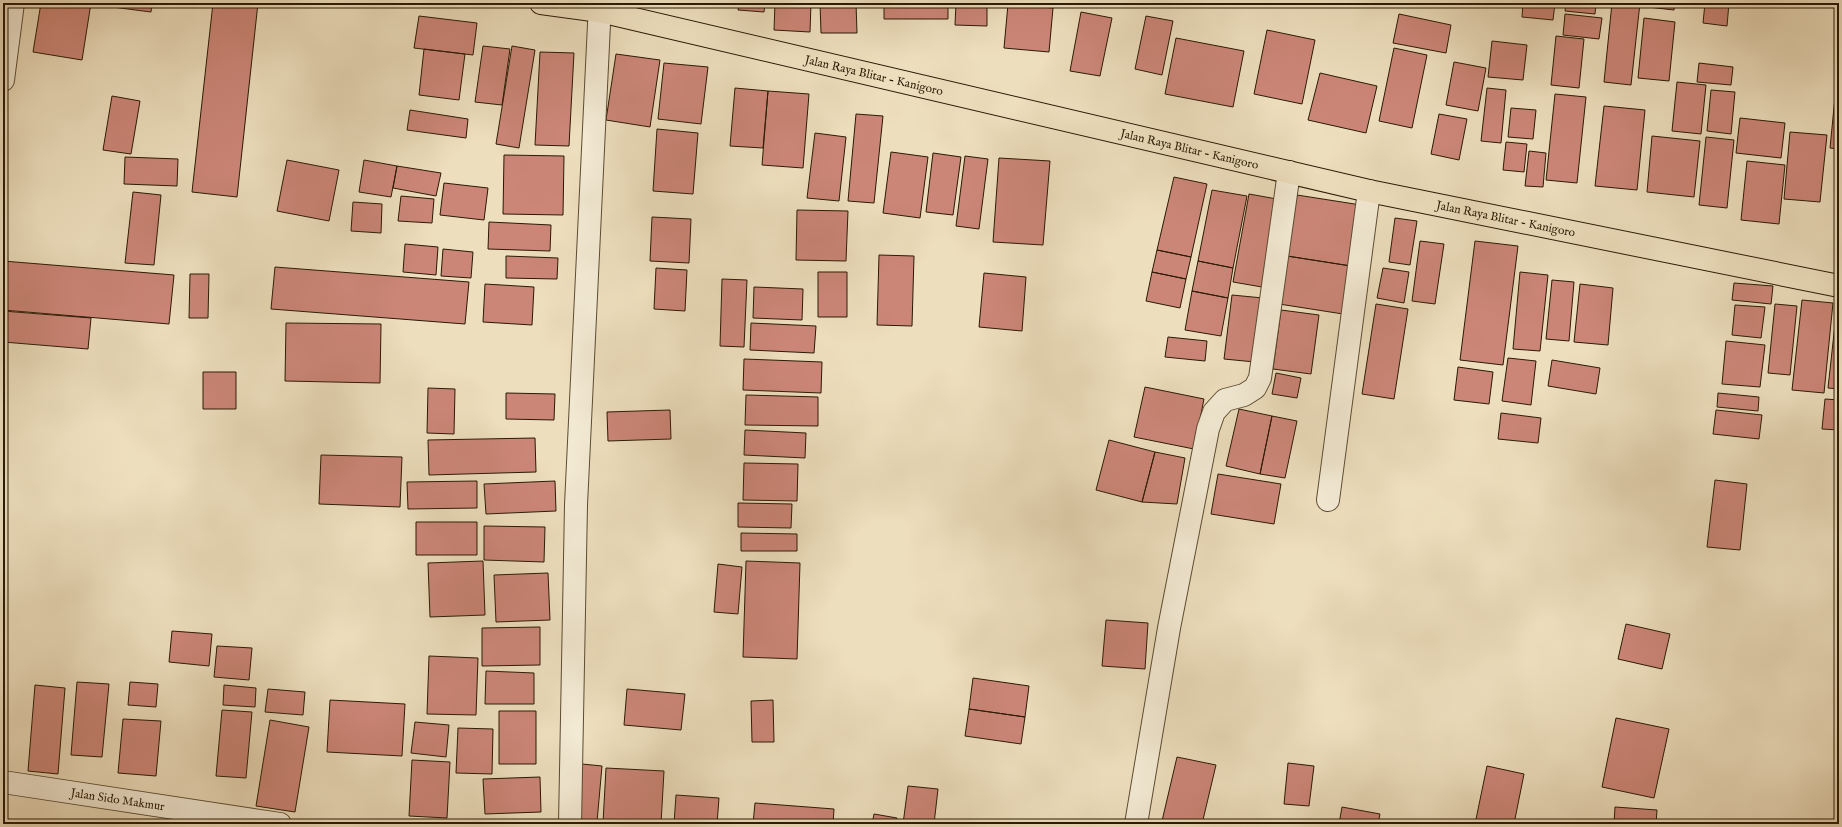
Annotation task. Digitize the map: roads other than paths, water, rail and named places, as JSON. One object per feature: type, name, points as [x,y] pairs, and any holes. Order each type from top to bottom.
[{"type":"main road","name":"Jalan Raya Blitar - Kanigoro","points":[[542,3],[600,7],[1369,191],[1839,286]]},
{"type":"street","points":[[3,80],[13,3]]},
{"type":"street","points":[[570,824],[576,505],[600,7]]},
{"type":"street","points":[[1136,824],[1169,628],[1208,429],[1214,412],[1225,400],[1244,395],[1255,388],[1260,378],[1289,172]]},
{"type":"street","points":[[1328,500],[1369,191]]},
{"type":"street","name":"Jalan Sido Makmur","points":[[3,782],[280,824]]}]
